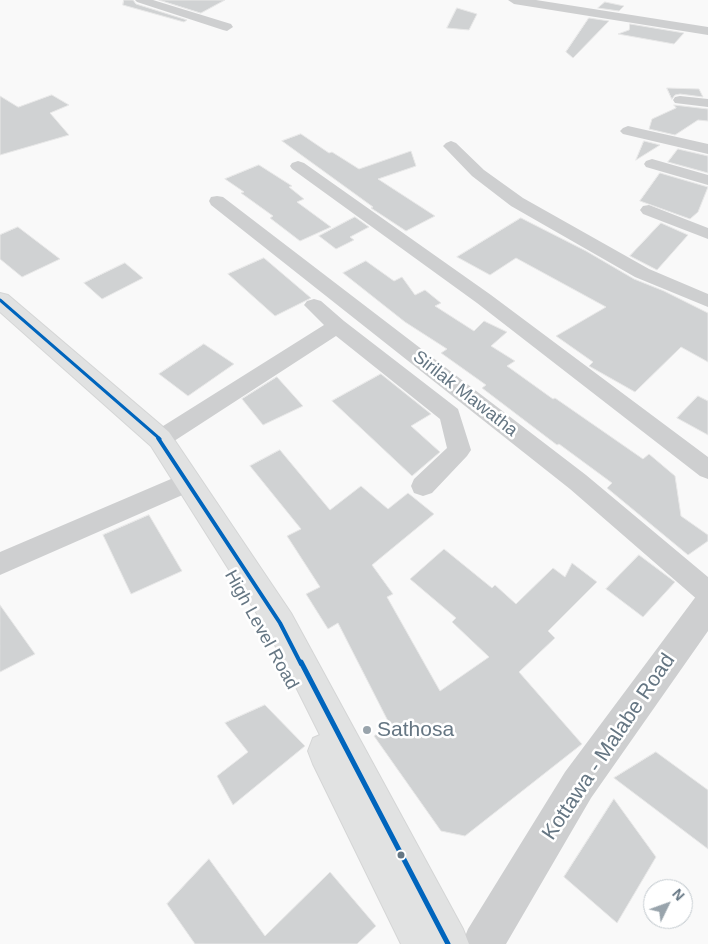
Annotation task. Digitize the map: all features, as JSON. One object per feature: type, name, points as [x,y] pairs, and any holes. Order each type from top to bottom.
[{"type":"highway","name":"High Level Road","points":[[0,300],[160,439],[280,623],[448,944]]},
{"type":"highway","name":"High Level Road","points":[[0,316],[138,434],[178,486],[265,630],[424,944]]},
{"type":"street","points":[[141,0],[227,27]]},
{"type":"street","points":[[514,0],[708,31]]},
{"type":"street","points":[[680,100],[708,103]]},
{"type":"street","points":[[628,131],[708,149]]},
{"type":"street","points":[[452,146],[478,173],[517,202],[642,273],[708,300]]},
{"type":"street","points":[[652,164],[708,180]]},
{"type":"street","points":[[298,166],[484,299],[708,470]]},
{"type":"street","name":"Sirilak Mawatha","points":[[217,201],[578,482],[708,593]]},
{"type":"street","points":[[649,210],[708,234]]},
{"type":"street","points":[[314,305],[336,326],[450,415],[460,450],[423,486]]},
{"type":"street","points":[[160,439],[336,326]]},
{"type":"street","points":[[0,564],[178,486]]},
{"type":"street","name":"Kottawa - Malabe Road","points":[[483,944],[578,785],[708,605]]},
{"type":"building","points":[[124,0],[133,0],[136,4],[187,20],[184,22],[123,5]]},
{"type":"building","points":[[159,0],[225,0],[201,13]]},
{"type":"building","points":[[605,2],[624,6],[619,11],[598,8]]},
{"type":"building","points":[[457,8],[477,14],[469,30],[447,28]]},
{"type":"building","points":[[589,18],[609,21],[573,58],[566,52]]},
{"type":"building","points":[[630,24],[684,33],[674,44],[618,34],[629,30]]},
{"type":"building","points":[[667,88],[699,89],[703,97],[680,94],[675,95],[672,99]]},
{"type":"building","points":[[52,95],[69,105],[50,113],[69,135],[0,155],[0,96],[18,107]]},
{"type":"building","points":[[674,105],[708,109],[708,121],[698,120],[675,135],[649,129],[652,119],[676,108]]},
{"type":"building","points":[[301,134],[329,153],[332,152],[359,169],[411,151],[416,166],[378,179],[435,216],[406,231],[371,208],[373,207],[282,141]]},
{"type":"building","points":[[644,141],[660,145],[636,160]]},
{"type":"building","points":[[678,149],[708,156],[708,173],[668,162]]},
{"type":"building","points":[[259,165],[292,186],[289,187],[304,199],[297,202],[331,227],[300,241],[270,218],[273,216],[241,193],[244,192],[225,179]]},
{"type":"building","points":[[660,173],[708,187],[698,212],[690,219],[640,201]]},
{"type":"building","points":[[355,217],[369,227],[350,237],[354,240],[336,249],[319,236]]},
{"type":"building","points":[[521,218],[586,251],[634,279],[664,291],[708,313],[708,362],[681,347],[635,392],[589,366],[593,362],[556,336],[606,307],[516,258],[490,275],[457,257]]},
{"type":"building","points":[[661,223],[688,235],[657,270],[630,256]]},
{"type":"building","points":[[18,227],[60,259],[22,277],[0,259],[0,235]]},
{"type":"building","points":[[264,258],[311,298],[275,316],[228,274]]},
{"type":"building","points":[[366,261],[394,281],[402,277],[415,295],[425,290],[441,303],[435,306],[474,331],[484,321],[507,332],[491,346],[515,361],[507,366],[643,459],[649,454],[675,476],[681,516],[708,535],[708,541],[688,555],[607,488],[612,483],[559,444],[557,445],[482,388],[486,385],[441,353],[447,349],[405,322],[343,273]]},
{"type":"building","points":[[125,263],[143,278],[102,299],[84,283]]},
{"type":"building","points":[[204,344],[234,364],[188,396],[159,374]]},
{"type":"building","points":[[381,374],[431,414],[411,426],[440,452],[412,476],[332,401]]},
{"type":"building","points":[[277,377],[303,406],[263,425],[242,399]]},
{"type":"building","points":[[698,396],[708,401],[708,435],[677,418]]},
{"type":"building","points":[[280,450],[330,510],[361,486],[388,509],[408,493],[434,514],[372,565],[393,594],[387,597],[440,691],[489,657],[452,622],[456,618],[410,579],[444,549],[492,588],[495,585],[516,604],[553,568],[565,577],[572,563],[597,582],[548,631],[555,638],[519,672],[582,744],[465,836],[441,831],[374,736],[390,725],[338,623],[328,629],[306,594],[320,587],[287,536],[301,529],[250,466]]},
{"type":"building","points":[[149,515],[182,571],[131,594],[103,535]]},
{"type":"building","points":[[639,555],[675,582],[643,617],[606,589]]},
{"type":"building","points":[[0,605],[35,654],[0,672]]},
{"type":"building","points":[[265,705],[305,746],[233,805],[217,776],[248,752],[225,723]]},
{"type":"building","points":[[656,752],[708,790],[708,849],[614,778]]},
{"type":"building","points":[[614,799],[656,857],[617,923],[564,877]]},
{"type":"building","points":[[209,859],[265,936],[330,872],[376,926],[357,944],[195,944],[167,904]]},
{"type":"transit line","points":[[0,300],[160,439],[280,623],[448,944]]},
{"type":"place","name":"Sathosa","points":[[367,730]]}]
